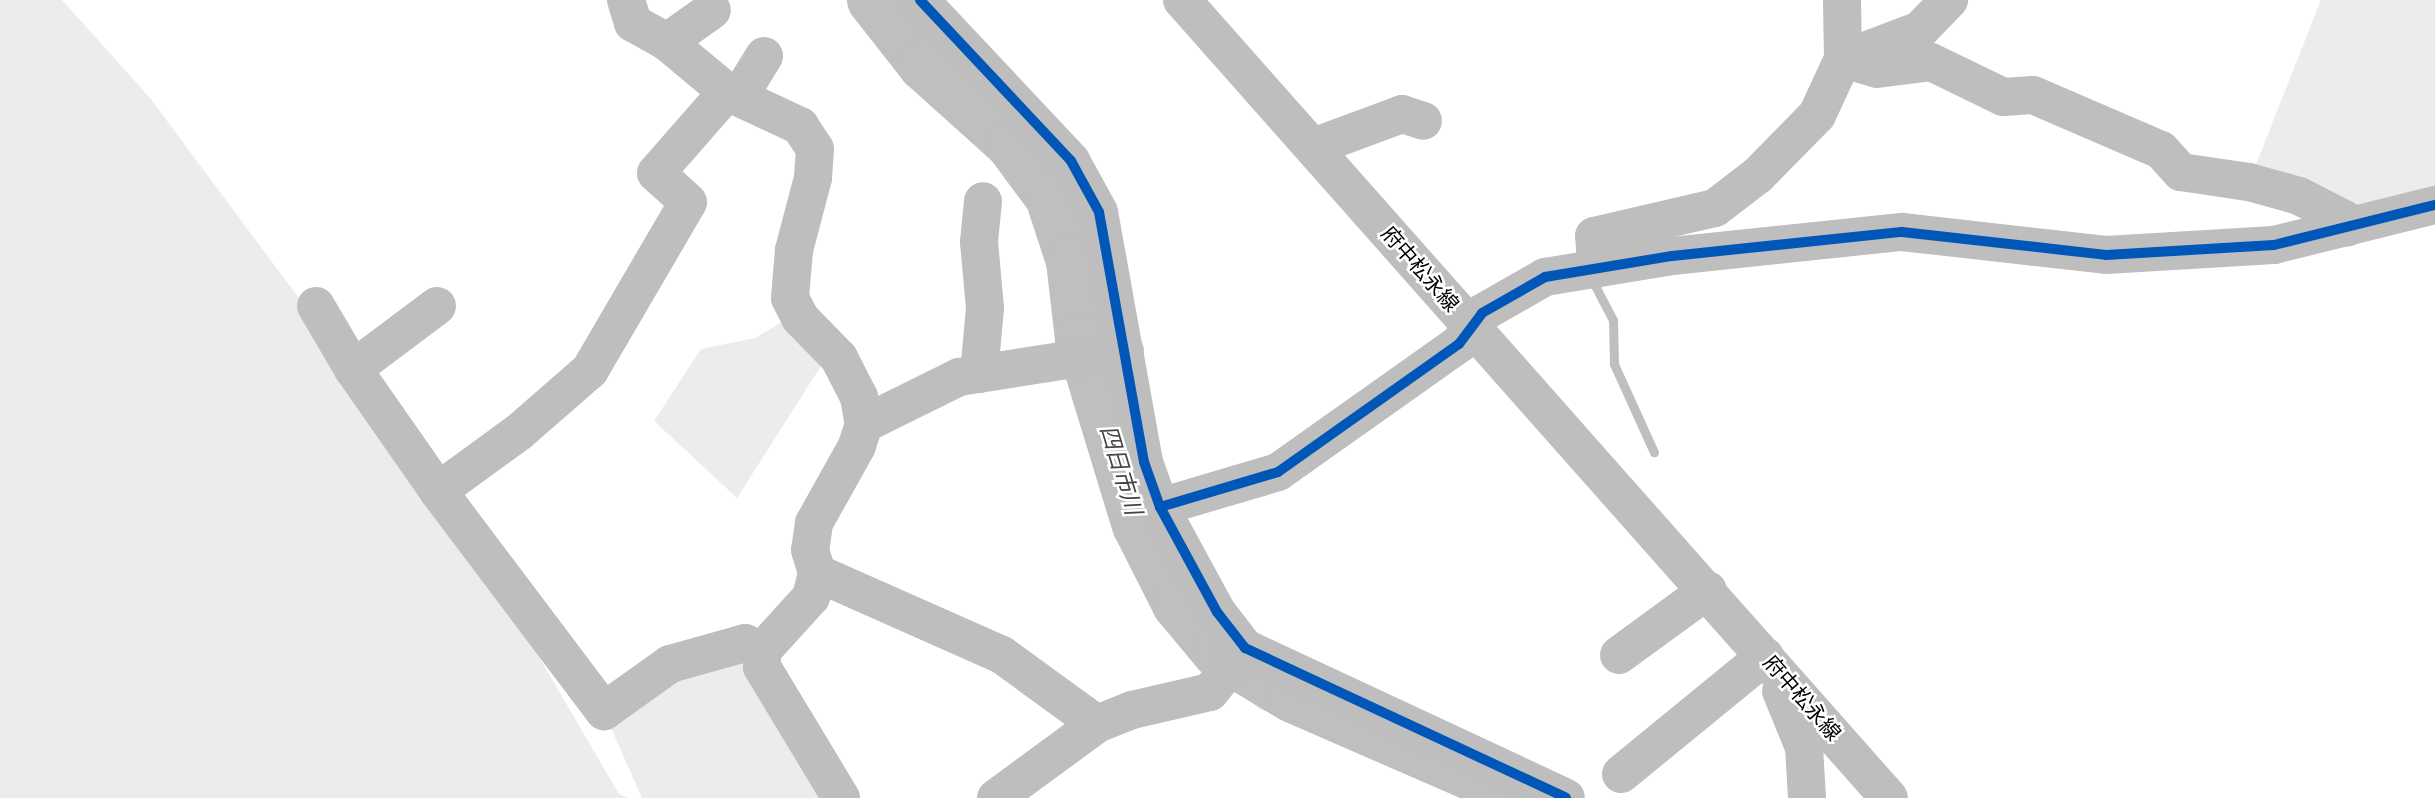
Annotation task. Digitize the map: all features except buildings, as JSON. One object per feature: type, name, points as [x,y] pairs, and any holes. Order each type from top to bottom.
[{"type":"street","points":[[625,0],[633,23],[667,42],[733,94],[800,126],[816,149],[813,178],[794,250],[790,298],[800,318],[839,358],[859,397],[863,424],[856,446],[814,523],[810,550],[817,573],[803,611],[762,651],[762,667],[841,798]]},
{"type":"street","points":[[920,0],[1071,161],[1099,213],[1102,354],[1160,507],[1217,612],[1234,662],[1566,798]]},
{"type":"street","points":[[1836,31],[1920,30],[1949,0]]},
{"type":"street","name":"府中松永線","points":[[1192,3],[1313,147],[1712,594],[1763,658],[1889,798]]},
{"type":"street","points":[[667,42],[712,10]]},
{"type":"street","points":[[1836,31],[1892,58],[1931,45]]},
{"type":"street","points":[[1836,31],[1877,69],[1931,62],[2003,97],[2033,95],[2161,150],[2181,172],[2249,182],[2299,196],[2344,219],[2347,226]]},
{"type":"street","points":[[1596,268],[1594,236],[1715,208],[1758,175],[1817,115],[1836,31]]},
{"type":"street","points":[[438,491],[519,432],[590,370],[688,202],[656,173],[733,94],[764,55]]},
{"type":"street","points":[[1313,147],[1402,114],[1423,121]]},
{"type":"street","points":[[979,374],[985,307],[979,242],[982,201]]},
{"type":"street","points":[[1160,507],[1278,472],[1459,344],[1482,313],[1545,277],[1596,268],[1902,232],[2106,256],[2274,245],[2435,205]]},
{"type":"street","points":[[316,306],[353,369],[438,491],[604,711],[670,664],[745,643],[762,651]]},
{"type":"street","points":[[353,369],[437,306]]},
{"type":"street","points":[[863,424],[959,377],[1102,354]]},
{"type":"street","points":[[817,573],[1002,655],[1097,724]]},
{"type":"street","points":[[1619,655],[1712,594]]},
{"type":"street","points":[[1621,774],[1763,658]]},
{"type":"street","name":"府中松永線","points":[[1763,658],[1798,726],[1807,798]]},
{"type":"street","points":[[996,798],[1097,724],[1132,710],[1210,692],[1234,662]]},
{"type":"shaded area","points":[[0,0],[62,0],[150,98],[441,489],[619,794],[628,798],[0,798]]},
{"type":"shaded area","points":[[2321,0],[2435,0],[2435,205],[2367,222],[2249,182]]},
{"type":"shaded area","points":[[1073,166],[1144,462],[1217,612],[1567,798],[1477,798],[1325,729],[1259,709],[1223,676],[1161,602],[1109,498],[1086,403],[1065,358],[1059,263],[1034,201]]},
{"type":"shaded area","points":[[787,319],[826,358],[737,498],[654,421],[701,349],[755,338]]},
{"type":"shaded area","points":[[719,650],[762,667],[841,798],[642,798],[603,710]]},
{"type":"waterway","name":"四日市川","points":[[873,0],[924,65],[1011,143],[1051,197],[1072,261],[1081,339],[1138,525],[1178,604],[1218,652],[1293,697],[1516,794]]},
{"type":"waterway","points":[[1592,280],[1613,320],[1614,364],[1654,452]]},
{"type":"cycle path","points":[[920,0],[1071,161],[1099,212],[1144,462],[1160,507],[1217,612],[1245,648],[1566,798]]},
{"type":"cycle path","points":[[1160,507],[1278,472],[1459,344],[1482,313],[1545,277],[1672,256],[1902,232],[2106,255],[2274,245],[2435,205]]}]
